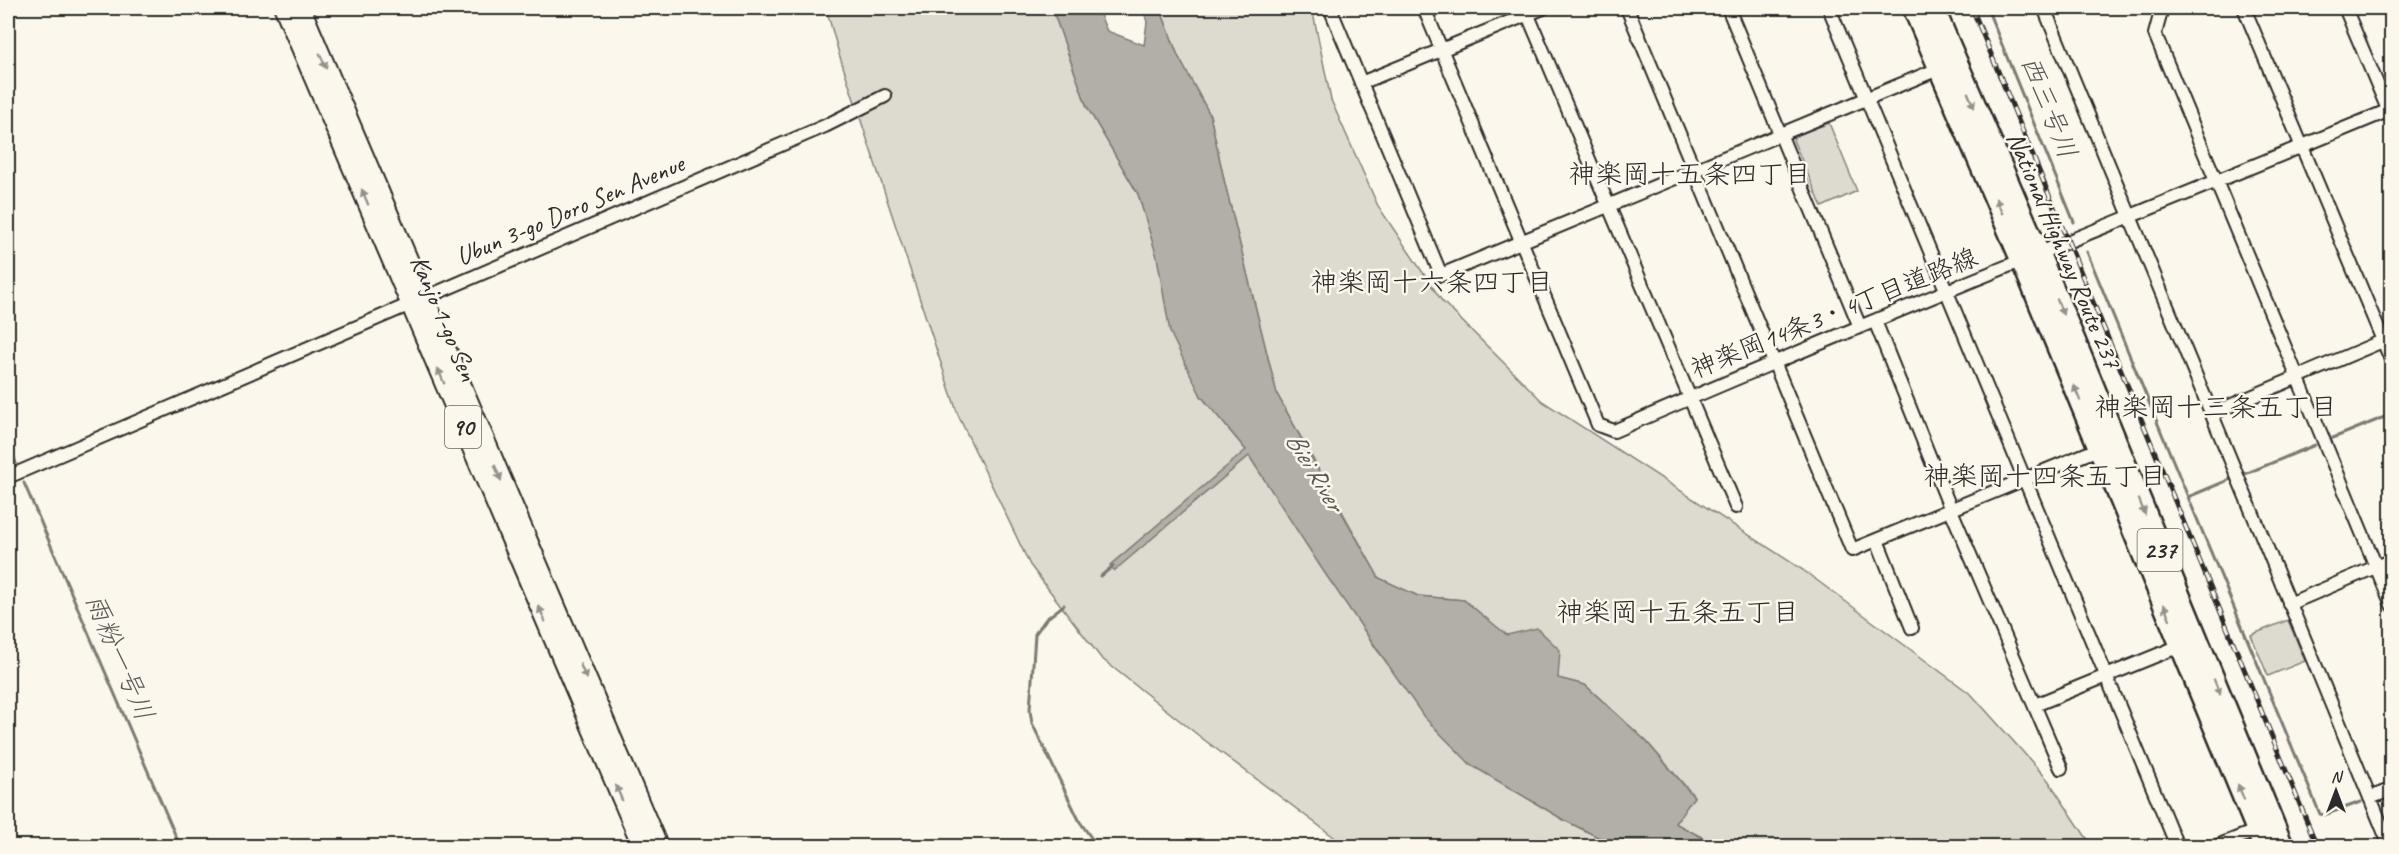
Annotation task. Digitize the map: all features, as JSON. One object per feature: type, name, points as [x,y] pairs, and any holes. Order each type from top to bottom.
[{"type":"highway","name":"National Highway Route 237","points":[[1914,8],[1947,66],[2030,257],[2189,643],[2264,833],[2282,846]]},
{"type":"highway","name":"National Highway Route 237","points":[[1933,8],[1947,66]]},
{"type":"main road","name":"Kanjo 1-go Sen","points":[[284,8],[417,301],[658,846]]},
{"type":"main road","name":"Kanjo 1-go Sen","points":[[300,8],[417,301],[642,846]]},
{"type":"street","points":[[1330,8],[1441,275],[1947,66]]},
{"type":"street","points":[[1424,8],[1598,425],[1614,430],[1689,398],[1736,507]]},
{"type":"street","points":[[1361,82],[1526,11],[1543,8]]},
{"type":"street","points":[[1627,8],[1776,362],[1852,550],[2108,446]]},
{"type":"street","points":[[1728,8],[1860,327]]},
{"type":"street","points":[[1829,8],[2177,846]]},
{"type":"street","points":[[2044,8],[2390,846]]},
{"type":"street","points":[[2162,8],[2155,34],[2391,604]]},
{"type":"street","points":[[2244,8],[2302,147],[2387,339],[2391,362]]},
{"type":"street","points":[[2345,8],[2390,113]]},
{"type":"street","name":"神楽岡14条3・4丁目道路線","points":[[1526,11],[1689,398],[2030,257],[2390,113]]},
{"type":"street","name":"Ubun 3-go Doro Sen Avenue","points":[[8,477],[825,126],[885,96]]},
{"type":"street","points":[[1875,321],[1951,510],[2061,768]]},
{"type":"street","points":[[2211,414],[2387,339]]},
{"type":"street","points":[[1877,540],[1912,628]]},
{"type":"street","points":[[2289,604],[2391,560]]},
{"type":"street","points":[[2035,705],[2189,643]]},
{"type":"street","points":[[2370,798],[2391,789]]},
{"type":"street","points":[[2217,846],[2264,833]]},
{"type":"shaded area","points":[[826,8],[1052,8],[1087,107],[1138,194],[1201,396],[1246,450],[1377,650],[1471,765],[1564,820],[1616,846],[1346,846],[1203,739],[1101,658],[1030,565],[958,415]]},
{"type":"shaded area","points":[[1160,8],[1312,8],[1331,100],[1378,206],[1442,301],[1542,401],[1803,570],[1972,695],[2048,780],[2092,846],[1718,846],[1675,823],[1694,796],[1646,741],[1585,685],[1557,678],[1464,600],[1418,596],[1379,578],[1277,394],[1210,115],[1178,56]]},
{"type":"shaded area","points":[[1829,123],[1857,191],[1822,207],[1793,140],[1795,136]]},
{"type":"shaded area","points":[[2288,620],[2305,661],[2268,676],[2251,635]]},
{"type":"water","name":"Biei River","points":[[1052,8],[1097,8],[1107,31],[1144,45],[1147,22],[1143,8],[1160,8],[1178,56],[1210,115],[1277,394],[1379,578],[1418,596],[1464,600],[1507,635],[1537,628],[1560,650],[1558,678],[1585,685],[1646,741],[1694,797],[1675,823],[1718,846],[1616,846],[1564,820],[1471,765],[1424,717],[1324,572],[1249,456],[1114,571],[1110,565],[1246,450],[1201,396],[1170,332],[1157,257],[1138,194],[1087,107]]},
{"type":"waterway","name":"西三号川","points":[[1987,8],[2074,222]]},
{"type":"waterway","name":"西三号川","points":[[2087,252],[2188,497],[2231,479]]},
{"type":"waterway","name":"西三号川","points":[[2333,438],[2392,414]]},
{"type":"waterway","name":"雨粉一号川","points":[[8,443],[16,463]]},
{"type":"waterway","name":"西三号川","points":[[2245,474],[2315,445]]},
{"type":"waterway","name":"雨粉一号川","points":[[24,483],[180,846]]},
{"type":"waterway","points":[[2188,497],[2320,814],[2324,815],[2361,802]]},
{"type":"waterway","points":[[1101,576],[1113,566]]},
{"type":"waterway","points":[[1064,605],[1046,619],[1035,634],[1030,710],[1032,723],[1080,822],[1097,846]]},
{"type":"railway","points":[[1972,8],[2317,846]]},
{"type":"district","name":"神楽岡十五条四丁目","points":[[1690,174]]},
{"type":"district","name":"神楽岡十六条四丁目","points":[[1432,282]]},
{"type":"district","name":"神楽岡十三条五丁目","points":[[2216,407]]},
{"type":"district","name":"神楽岡十四条五丁目","points":[[2045,476]]},
{"type":"district","name":"神楽岡十五条五丁目","points":[[1678,612]]}]
